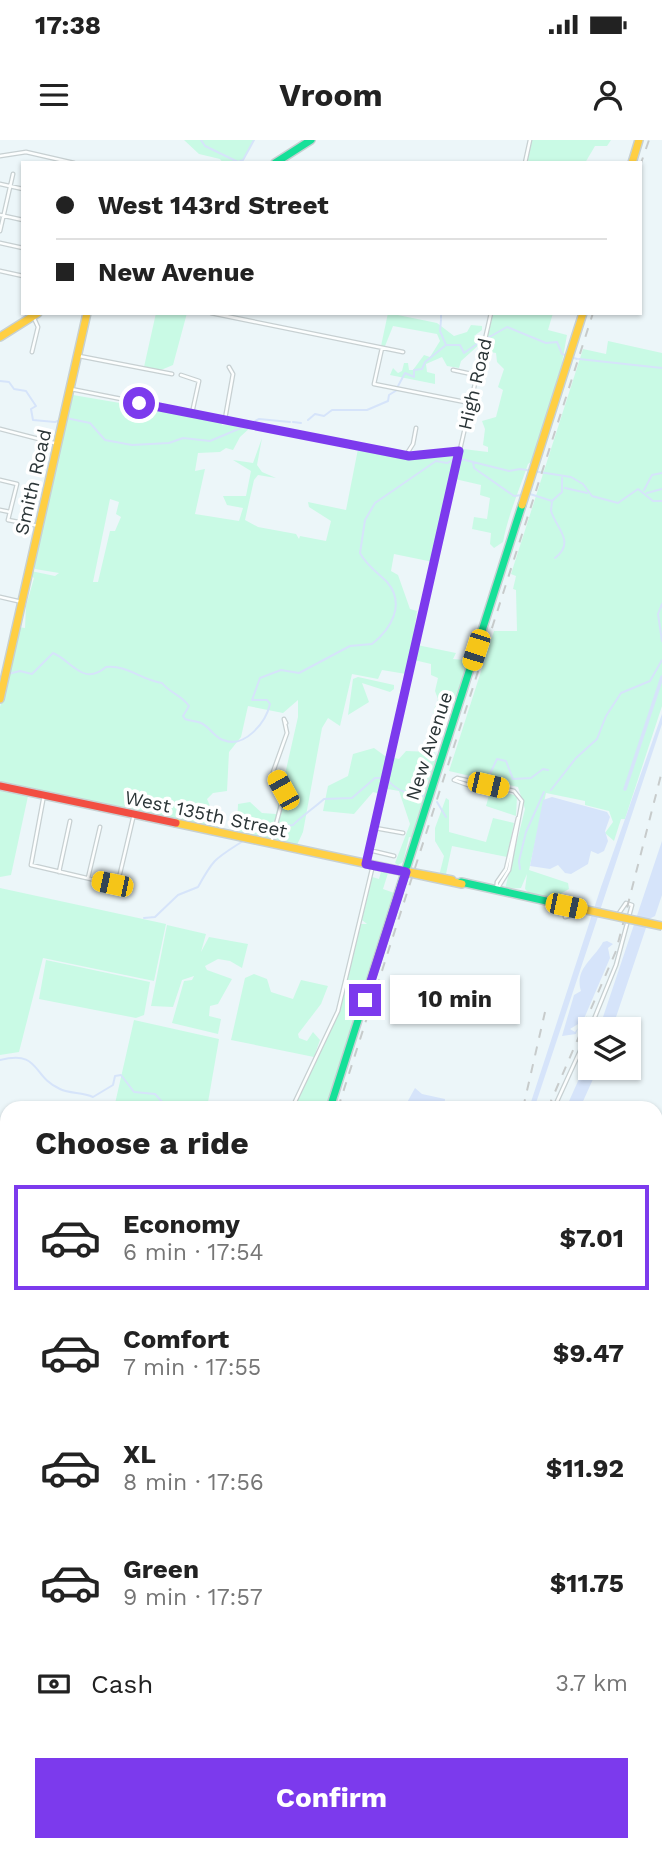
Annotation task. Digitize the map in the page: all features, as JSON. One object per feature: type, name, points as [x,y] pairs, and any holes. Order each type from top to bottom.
[{"type":"main road","points":[[278,161],[310,140]]},
{"type":"main road","points":[[633,161],[639,140]]},
{"type":"main road","points":[[0,337],[36,315]]},
{"type":"main road","name":"Smith Road","points":[[0,699],[87,315]]},
{"type":"main road","name":"New Avenue","points":[[332,1101],[582,315]]},
{"type":"main road","name":"West 135th Street","points":[[0,786],[662,926]]},
{"type":"street","points":[[525,161],[530,140]]},
{"type":"street","points":[[0,156],[26,152],[65,161]]},
{"type":"street","points":[[0,231],[13,174]]},
{"type":"street","points":[[0,184],[21,189]]},
{"type":"street","points":[[2,216],[21,220]]},
{"type":"street","points":[[0,243],[21,248]]},
{"type":"street","points":[[0,271],[21,276]]},
{"type":"street","points":[[32,352],[38,327],[36,315]]},
{"type":"street","points":[[222,315],[403,352]]},
{"type":"street","name":"High Road","points":[[295,1101],[338,1011],[370,864],[369,850],[491,315]]},
{"type":"street","points":[[382,348],[374,384],[470,403]]},
{"type":"street","points":[[78,355],[172,374]]},
{"type":"street","points":[[225,419],[233,374],[229,367]]},
{"type":"street","points":[[453,370],[477,375]]},
{"type":"street","points":[[181,375],[199,381],[192,413]]},
{"type":"street","points":[[70,389],[406,455],[423,456],[459,451]]},
{"type":"street","points":[[406,455],[414,444],[416,428]]},
{"type":"street","points":[[0,429],[58,444]]},
{"type":"street","points":[[0,480],[16,484],[8,520],[39,526]]},
{"type":"street","points":[[0,510],[9,512]]},
{"type":"street","points":[[0,597],[22,602]]},
{"type":"street","points":[[271,843],[284,794],[273,772],[287,733],[286,723]]},
{"type":"street","points":[[470,781],[514,791],[521,798],[522,806],[509,870],[496,891]]},
{"type":"street","points":[[44,795],[31,865],[88,879],[116,884],[134,814]]},
{"type":"street","points":[[59,872],[70,821]]},
{"type":"street","points":[[88,879],[100,827]]},
{"type":"street","points":[[375,828],[402,833]]},
{"type":"street","points":[[369,850],[394,856]]},
{"type":"street","points":[[566,906],[564,914],[569,918],[592,911],[617,916],[626,904],[632,906],[616,965],[595,1017]]},
{"type":"street","points":[[557,1101],[578,1055]]},
{"type":"green space","points":[[184,140],[254,140],[243,160],[222,161],[199,154]]},
{"type":"green space","points":[[531,140],[611,140],[607,146],[595,146],[586,161],[526,161]]},
{"type":"green space","points":[[156,315],[186,315],[173,365],[161,370],[144,367]]},
{"type":"green space","points":[[388,315],[437,323],[454,336],[467,332],[471,325],[482,326],[482,330],[474,336],[480,344],[461,361],[459,368],[447,366],[442,357],[426,364],[427,372],[435,374],[435,384],[390,375],[393,368],[398,373],[402,371],[404,363],[408,363],[409,370],[413,370],[424,355],[430,357],[440,341],[437,334],[393,326],[385,346],[381,346]]},
{"type":"green space","points":[[491,315],[552,315],[548,330],[567,335],[562,363],[534,460],[528,464],[503,542],[494,548],[490,544],[491,533],[472,529],[474,517],[487,519],[490,498],[480,495],[481,485],[455,479],[463,449],[488,452],[488,447],[483,445],[485,429],[482,421],[496,417],[503,390],[498,387],[504,369],[497,362],[496,353],[484,351]]},
{"type":"green space","points":[[608,341],[662,353],[662,706],[625,819],[621,819],[614,841],[605,833],[613,822],[609,811],[585,805],[585,801],[546,793],[529,870],[568,883],[569,889],[553,898],[530,894],[525,889],[527,874],[521,888],[505,889],[525,809],[518,787],[449,771],[494,631],[517,631],[516,590],[513,589],[516,576],[511,574],[583,349],[606,354]]},
{"type":"green space","points":[[73,395],[220,420],[222,425],[252,426],[240,437],[233,450],[226,448],[220,452],[198,453],[195,471],[205,469],[195,514],[239,521],[243,508],[227,505],[223,496],[246,496],[251,471],[233,460],[253,463],[262,438],[257,465],[262,472],[276,478],[258,475],[254,480],[245,520],[258,527],[296,534],[299,539],[300,536],[326,541],[331,521],[309,507],[308,502],[346,510],[358,449],[411,458],[456,453],[433,562],[394,554],[391,571],[398,575],[410,609],[417,611],[409,670],[406,674],[382,670],[378,679],[352,674],[340,726],[328,718],[322,728],[303,832],[297,845],[240,833],[237,828],[238,804],[250,802],[262,813],[276,814],[298,717],[298,700],[283,713],[248,706],[241,737],[229,752],[227,791],[213,793],[207,799],[210,806],[221,816],[218,832],[0,783],[0,707],[18,627],[25,628],[26,606],[34,578],[30,575],[31,571],[55,576],[59,573],[35,569]],"holes":[[[110,499],[119,502],[116,514],[121,517],[115,531],[110,531],[98,582],[93,582]]]},
{"type":"green space","points":[[417,645],[456,653],[453,659],[465,660],[469,666],[460,696],[448,698],[441,706],[444,715],[437,736],[428,734],[435,719],[433,712],[438,699],[435,691],[438,678],[431,675],[431,664],[414,660]]},
{"type":"green space","points":[[358,677],[394,685],[394,689],[390,692],[362,683],[369,702],[348,715],[353,679]]},
{"type":"green space","points":[[374,748],[385,756],[399,759],[406,751],[434,752],[440,760],[414,838],[409,837],[403,862],[398,865],[395,863],[410,824],[399,791],[382,788],[380,794],[373,792],[354,814],[323,811],[328,786],[348,776],[353,754]]},
{"type":"green space","points":[[491,788],[517,796],[516,816],[486,806]]},
{"type":"green space","points":[[0,790],[28,796],[11,875],[0,877]]},
{"type":"green space","points":[[446,798],[449,800],[449,832],[486,842],[493,818],[514,823],[507,857],[452,846],[446,874],[439,876],[444,856],[435,841],[435,828]]},
{"type":"green space","points":[[381,872],[388,873],[383,889],[397,894],[330,1101],[297,1101],[340,1005],[361,924],[367,924],[362,920],[372,877],[379,879]]},
{"type":"green space","points":[[0,888],[166,924],[154,981],[43,958],[19,1052],[0,1055]]},
{"type":"green space","points":[[167,925],[206,934],[201,952],[209,937],[248,944],[242,968],[230,961],[218,959],[205,966],[207,970],[232,979],[218,1004],[210,1006],[209,1016],[221,1019],[218,1034],[172,1023],[184,981],[192,980],[194,976],[182,980],[173,1007],[151,1006]]},
{"type":"green space","points":[[46,960],[150,982],[144,1015],[136,1018],[39,999]]},
{"type":"green space","points":[[254,974],[267,979],[271,992],[293,999],[301,980],[328,986],[321,1004],[298,1034],[299,1038],[307,1041],[313,1032],[320,1040],[314,1057],[231,1040],[245,978]]},
{"type":"green space","points":[[134,1020],[219,1039],[208,1101],[116,1101]]},
{"type":"water","points":[[662,714],[662,724],[537,1101],[531,1101],[601,887]]},
{"type":"water","points":[[552,797],[607,812],[610,817],[605,831],[608,841],[604,851],[598,854],[591,851],[588,864],[571,874],[565,873],[558,865],[550,869],[530,866],[543,800]]},
{"type":"water","points":[[662,841],[662,895],[655,916],[649,919],[616,1017],[603,1017]]},
{"type":"water","points":[[603,942],[613,944],[608,948],[610,958],[585,1017],[578,1017],[578,1024],[570,1029],[575,1032],[578,1028],[576,1034],[562,1036],[574,995],[581,991],[580,976]]},
{"type":"water","points":[[578,1080],[593,1080],[583,1101],[569,1101]]},
{"type":"water","points":[[415,1088],[422,1094],[445,1099],[445,1101],[408,1101]]},
{"type":"waterway","points":[[201,140],[205,146],[236,161]]},
{"type":"waterway","points":[[240,161],[254,140]]},
{"type":"waterway","points":[[441,320],[440,331],[446,345]]},
{"type":"waterway","points":[[486,339],[507,327],[546,343],[557,342],[562,354],[577,359]]},
{"type":"waterway","points":[[397,388],[405,373],[414,377],[414,370],[422,369],[425,362],[446,345],[460,345],[464,353],[481,341]]},
{"type":"waterway","points":[[579,359],[662,368]]},
{"type":"waterway","points":[[0,381],[9,382],[14,389],[26,391],[36,406],[31,409],[33,420],[55,422],[63,419]]},
{"type":"waterway","points":[[308,420],[315,414],[324,416],[332,410],[367,410],[388,401],[389,395],[397,390]]},
{"type":"waterway","points":[[66,418],[90,423],[105,440],[132,445],[169,443],[183,438],[210,441],[248,425]]},
{"type":"waterway","points":[[251,423],[259,419],[290,422]]},
{"type":"waterway","points":[[293,422],[301,423]]},
{"type":"waterway","points":[[8,674],[20,671],[32,674],[53,653],[84,673],[91,674],[106,667],[128,670],[162,683],[183,699],[189,706],[183,716],[185,719],[201,723],[223,740],[239,741],[259,726],[268,711],[270,704],[267,700],[252,700],[260,678],[281,670],[299,673],[350,646],[372,644],[390,624],[396,607],[393,590],[360,553],[365,520],[375,503],[436,461],[447,463],[457,458],[509,471],[520,469],[571,477],[583,484],[592,496],[618,503],[638,489],[653,501],[662,501]]},
{"type":"waterway","points":[[473,462],[474,468],[514,496],[530,494],[552,501]]},
{"type":"waterway","points":[[644,490],[652,475],[662,473]]},
{"type":"waterway","points":[[555,558],[561,552],[564,541],[551,511],[552,501],[562,492],[562,478]]},
{"type":"waterway","points":[[565,488],[587,493]]},
{"type":"waterway","points":[[647,493],[662,489]]},
{"type":"waterway","points":[[662,604],[658,614],[662,641]]},
{"type":"waterway","points":[[551,790],[576,758],[597,739],[606,716],[621,693],[650,681],[662,660]]},
{"type":"waterway","points":[[625,789],[662,677]]},
{"type":"waterway","points":[[487,780],[497,759],[506,761],[513,779],[531,778],[543,769],[548,770]]},
{"type":"waterway","points":[[277,827],[293,825],[324,799],[352,798],[375,778],[384,778]]},
{"type":"waterway","points":[[387,779],[404,792],[427,796]]},
{"type":"waterway","points":[[519,861],[526,832],[544,792]]},
{"type":"waterway","points":[[437,802],[446,817]]},
{"type":"waterway","points":[[246,835],[249,825],[258,820],[274,826]]},
{"type":"waterway","points":[[144,918],[155,917],[178,895],[198,887],[216,860],[243,841]]},
{"type":"waterway","points":[[519,862],[520,869]]},
{"type":"waterway","points":[[0,1060],[23,1058],[51,1084],[68,1092],[93,1097],[113,1085],[115,1076],[121,1075],[134,1092],[155,1094],[161,1101]]},
{"type":"railway","points":[[642,161],[649,140]]},
{"type":"railway","points":[[340,1101],[592,315]]},
{"type":"railway","points":[[551,1101],[616,951],[662,771]]},
{"type":"railway","points":[[525,1101],[545,1012]]},
{"type":"traffic: fast","points":[[278,161],[311,140]]},
{"type":"traffic: fast","points":[[332,1101],[522,505]]},
{"type":"traffic: fast","points":[[461,882],[582,909]]},
{"type":"traffic: slow","points":[[633,161],[639,140]]},
{"type":"traffic: slow","points":[[0,337],[35,315]]},
{"type":"traffic: slow","points":[[0,699],[87,315]]},
{"type":"traffic: slow","points":[[522,505],[582,315]]},
{"type":"traffic: slow","points":[[176,823],[462,884]]},
{"type":"traffic: slow","points":[[409,872],[452,880]]},
{"type":"traffic: slow","points":[[582,909],[662,926]]},
{"type":"traffic: jam","points":[[0,786],[176,823]]},
{"type":"route","points":[[139,403],[409,456],[459,451],[366,864],[406,872],[365,1000]]}]
